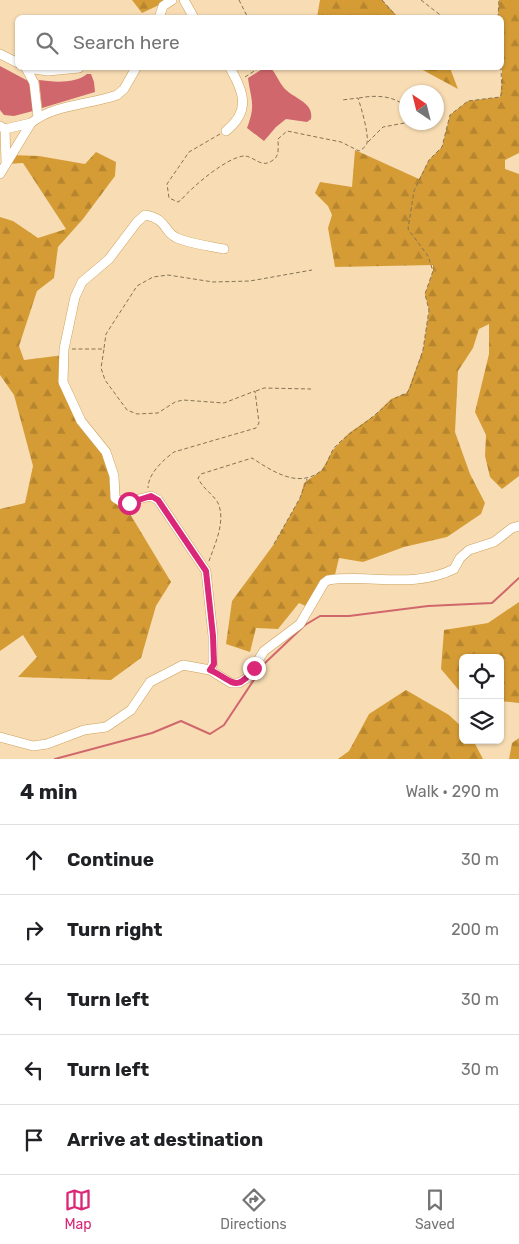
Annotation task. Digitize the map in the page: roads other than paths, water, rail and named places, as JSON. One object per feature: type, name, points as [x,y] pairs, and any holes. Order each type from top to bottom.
[{"type":"street","points":[[160,15],[163,6],[172,0]]},
{"type":"street","points":[[184,0],[192,15]]},
{"type":"street","points":[[0,54],[15,61]]},
{"type":"street","points":[[0,174],[34,120],[34,83],[28,70]]},
{"type":"street","points":[[41,70],[58,70]]},
{"type":"street","points":[[6,164],[3,128],[34,120],[52,111],[117,95],[124,89],[135,70]]},
{"type":"street","points":[[226,131],[237,122],[242,110],[243,97],[231,70]]},
{"type":"street","points":[[210,670],[214,664],[213,636],[206,571],[158,500],[151,496],[129,503],[117,501],[115,498],[114,476],[106,452],[81,421],[63,382],[64,349],[75,297],[82,282],[109,259],[137,222],[145,216],[154,217],[163,222],[175,238],[224,249]]},
{"type":"street","points":[[0,737],[33,746],[47,744],[84,730],[106,727],[131,710],[143,689],[161,675],[183,664],[210,670],[231,683],[239,683],[247,678],[264,651],[300,624],[324,583],[328,580],[414,580],[431,576],[454,569],[464,553],[494,542],[512,528],[519,526]]},
{"type":"waterway","points":[[55,759],[152,733],[181,721],[210,734],[224,725],[265,663],[305,625],[320,616],[349,616],[428,606],[492,603],[519,578]]}]
